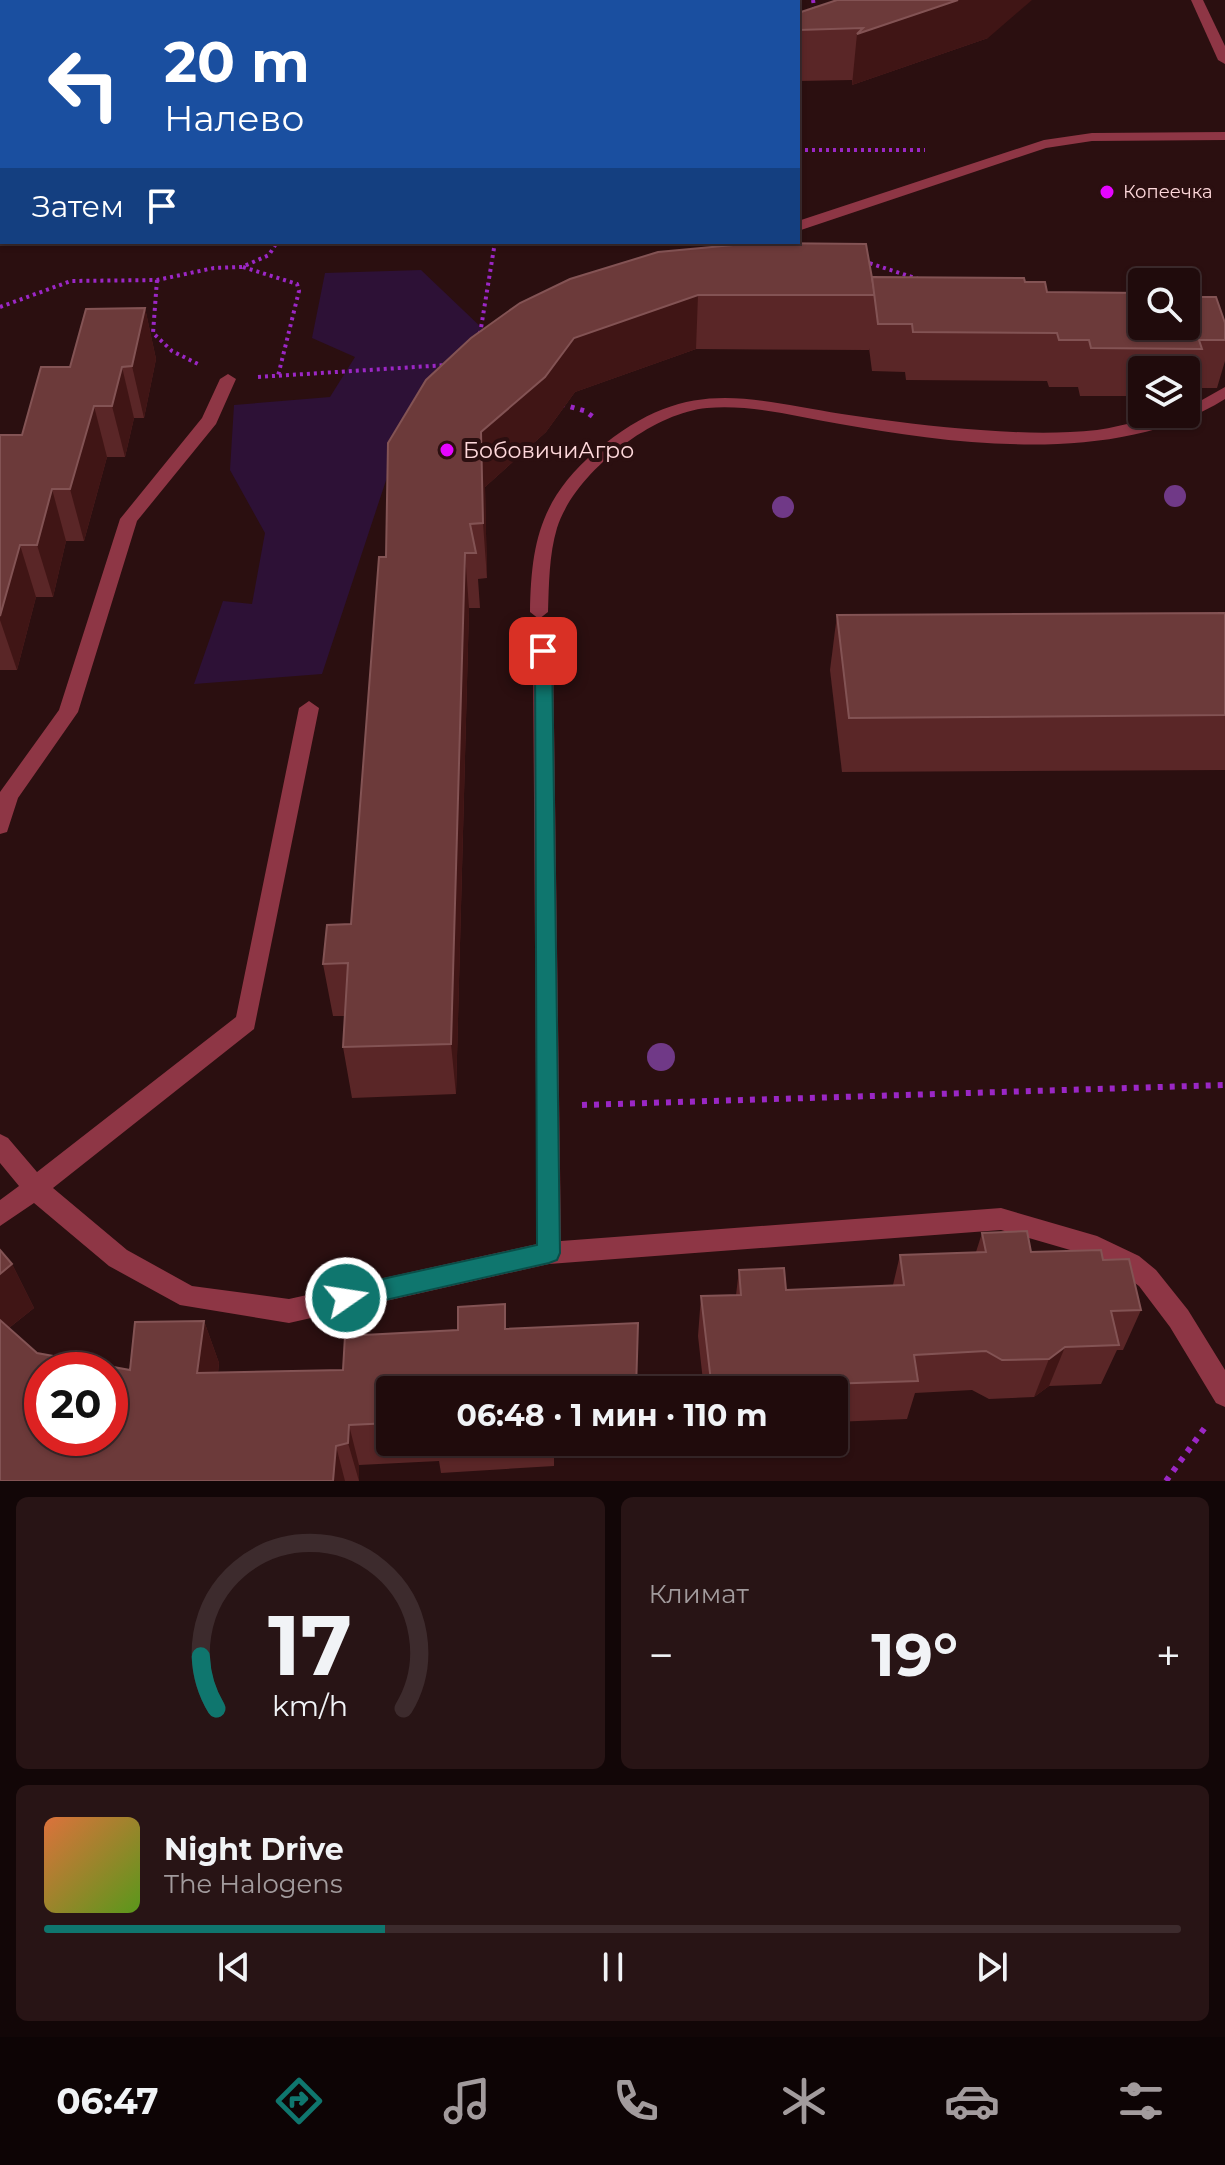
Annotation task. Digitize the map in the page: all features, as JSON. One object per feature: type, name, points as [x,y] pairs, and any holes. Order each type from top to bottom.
[{"type":"lane","points":[[1197,0],[1225,60]]},
{"type":"lane","points":[[800,225],[1044,144],[1092,137],[1225,136]]},
{"type":"lane","points":[[0,826],[8,796],[68,712],[129,519],[210,420],[228,379]]},
{"type":"lane","points":[[539,612],[539,559],[550,516],[582,471],[622,438],[669,412],[719,401],[753,402],[942,432],[997,436],[1107,434],[1181,418],[1206,407],[1225,392]]},
{"type":"lane","points":[[543,651],[549,1253]]},
{"type":"lane","points":[[0,1215],[246,1022],[309,708]]},
{"type":"lane","points":[[0,1145],[35,1188],[118,1258],[189,1297],[289,1311],[549,1253],[1001,1219],[1067,1238],[1131,1265],[1161,1291],[1225,1394]]},
{"type":"path","points":[[813,0],[815,13]]},
{"type":"path","points":[[800,150],[925,150]]},
{"type":"path","points":[[242,267],[269,255],[276,244]]},
{"type":"path","points":[[474,342],[483,329],[495,244]]},
{"type":"path","points":[[852,257],[920,280]]},
{"type":"path","points":[[0,307],[71,281],[157,280],[214,268],[242,267],[297,284],[299,291],[278,376]]},
{"type":"path","points":[[157,280],[153,333],[172,351],[228,379],[442,364],[455,367]]},
{"type":"path","points":[[442,364],[453,357]]},
{"type":"path","points":[[551,401],[585,411],[622,438]]},
{"type":"path","points":[[549,1106],[1225,1085]]},
{"type":"path","points":[[1166,1481],[1208,1423]]},
{"type":"shaded area","points":[[421,270],[505,350],[399,441],[322,674],[194,684],[223,601],[252,604],[265,533],[230,470],[234,405],[330,397],[355,357],[312,338],[325,273]]},
{"type":"building","points":[[837,0],[958,0],[857,34],[863,28],[800,30],[800,12]]},
{"type":"building","points":[[744,244],[866,244],[875,295],[698,295],[574,338],[545,377],[481,432],[483,523],[470,524],[476,553],[465,553],[451,1044],[343,1047],[348,963],[323,964],[327,925],[351,924],[379,557],[386,557],[388,443],[426,380],[471,338],[520,303],[570,279],[658,252]]},
{"type":"building","points":[[872,277],[1024,278],[1025,282],[1045,282],[1047,292],[1128,293],[1128,340],[1199,340],[1202,349],[1091,348],[1089,340],[1059,340],[1057,333],[913,332],[912,324],[878,324]]},
{"type":"building","points":[[1200,297],[1216,297],[1225,323],[1225,340],[1200,340]]},
{"type":"building","points":[[145,308],[132,366],[122,367],[112,406],[94,406],[70,489],[52,489],[37,545],[20,545],[0,616],[0,435],[22,435],[41,367],[70,367],[86,309]]},
{"type":"building","points":[[1225,613],[1225,715],[849,718],[837,615]]},
{"type":"building","points":[[1027,1231],[1031,1252],[1101,1250],[1103,1260],[1129,1259],[1141,1310],[1111,1311],[1119,1345],[1065,1347],[1049,1359],[1002,1360],[986,1351],[914,1355],[918,1381],[848,1383],[848,1376],[710,1376],[701,1296],[741,1295],[739,1270],[784,1268],[786,1290],[904,1285],[900,1255],[986,1252],[982,1233]]},
{"type":"building","points":[[0,1250],[12,1264],[0,1274]]},
{"type":"building","points":[[505,1304],[505,1329],[638,1323],[636,1376],[376,1376],[376,1424],[349,1425],[348,1443],[336,1446],[333,1481],[0,1481],[0,1320],[36,1352],[24,1352],[24,1456],[128,1456],[128,1370],[135,1322],[204,1321],[197,1373],[343,1370],[345,1336],[458,1330],[458,1307]]},
{"type":"place","name":"Копеечка","points":[[1107,192]]},
{"type":"place","name":"БобовичиАгро","points":[[447,450]]},
{"type":"route","points":[[346,1298],[549,1253],[543,651]]}]
